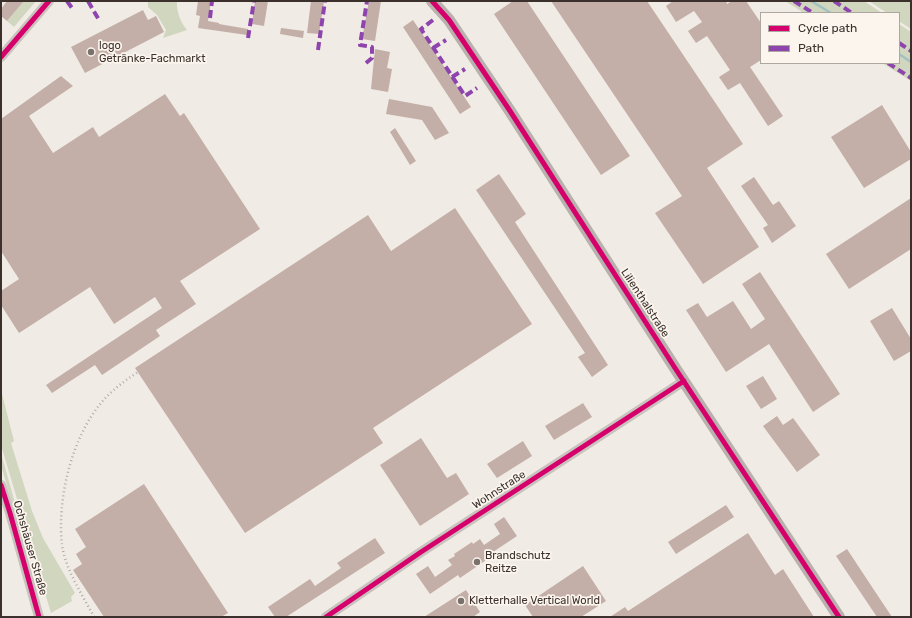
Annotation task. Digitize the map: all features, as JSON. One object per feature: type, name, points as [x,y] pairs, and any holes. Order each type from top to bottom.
[{"type":"main road","name":"Lilienthalstraße","points":[[432,1],[449,20],[510,110],[684,381],[840,617]]},
{"type":"street","points":[[1,57],[48,2]]},
{"type":"street","name":"Wohnstraße","points":[[326,617],[421,552],[684,381]]},
{"type":"street","name":"Ochshäuser Straße","points":[[1,485],[39,617]]},
{"type":"green space","points":[[24,1],[36,1],[14,27],[7,21]]},
{"type":"green space","points":[[148,1],[177,1],[179,17],[187,30],[163,38],[166,30],[157,15],[148,7]]},
{"type":"green space","points":[[785,1],[864,1],[880,12],[802,12]]},
{"type":"green space","points":[[869,1],[911,1],[911,29],[900,22],[900,12],[886,12]]},
{"type":"green space","points":[[900,25],[911,32],[911,81],[884,64],[900,64]]},
{"type":"green space","points":[[1,390],[14,441],[11,443],[32,511],[43,538],[75,593],[71,597],[72,601],[51,613],[1,445]]},
{"type":"green space","points":[[1,453],[26,542],[23,543],[1,465]]},
{"type":"building","points":[[7,1],[24,1],[7,21],[1,16],[1,9]]},
{"type":"building","points":[[198,1],[211,1],[208,21],[248,29],[247,35],[198,28],[200,16],[196,15]]},
{"type":"building","points":[[255,1],[268,1],[264,26],[252,24]]},
{"type":"building","points":[[311,1],[324,1],[319,34],[307,33]]},
{"type":"building","points":[[369,1],[381,1],[375,41],[362,39]]},
{"type":"building","points":[[513,1],[527,1],[630,156],[601,175],[494,14]]},
{"type":"building","points":[[551,1],[647,1],[743,144],[707,168],[759,247],[703,284],[655,213],[682,196]]},
{"type":"building","points":[[673,1],[726,1],[727,4],[732,1],[746,1],[760,22],[760,61],[750,67],[783,116],[768,126],[740,83],[728,90],[719,77],[730,70],[707,36],[696,43],[688,31],[702,22],[694,11],[676,22],[666,6]]},
{"type":"building","points":[[143,10],[148,20],[156,16],[164,32],[85,73],[71,47]]},
{"type":"building","points":[[413,20],[471,107],[460,114],[403,27]]},
{"type":"building","points":[[281,28],[304,31],[303,38],[280,34]]},
{"type":"building","points":[[375,49],[390,52],[387,68],[392,69],[388,92],[371,89]]},
{"type":"building","points":[[61,76],[73,86],[29,116],[53,153],[93,127],[99,137],[165,94],[180,116],[184,113],[260,229],[180,281],[196,304],[156,330],[160,336],[102,375],[95,365],[52,393],[46,385],[162,308],[155,297],[114,324],[90,287],[19,333],[1,305],[1,291],[19,279],[1,251],[1,119]]},
{"type":"building","points":[[389,99],[432,107],[449,133],[435,140],[422,120],[386,114]]},
{"type":"building","points":[[882,105],[911,152],[911,159],[864,188],[831,137]]},
{"type":"building","points":[[395,128],[416,161],[410,165],[390,132]]},
{"type":"building","points":[[499,174],[526,214],[515,222],[608,365],[592,377],[578,357],[585,353],[476,190]]},
{"type":"building","points":[[754,177],[773,205],[779,201],[796,226],[772,243],[763,228],[768,225],[741,186]]},
{"type":"building","points":[[911,198],[911,249],[849,289],[826,254]]},
{"type":"building","points":[[455,208],[532,324],[373,428],[383,443],[245,533],[135,368],[368,215],[391,251]]},
{"type":"building","points":[[760,272],[840,394],[813,412],[769,344],[726,372],[686,310],[698,303],[707,317],[733,301],[751,329],[765,319],[742,284]]},
{"type":"building","points":[[892,308],[911,339],[911,351],[894,361],[870,321]]},
{"type":"building","points":[[763,376],[777,399],[761,409],[746,386]]},
{"type":"building","points":[[583,403],[592,417],[554,440],[545,426]]},
{"type":"building","points":[[777,416],[783,425],[793,418],[820,455],[797,472],[763,426]]},
{"type":"building","points":[[421,438],[447,478],[456,473],[469,494],[420,526],[380,465]]},
{"type":"building","points":[[523,441],[532,456],[497,478],[487,464]]},
{"type":"building","points":[[144,484],[228,613],[221,617],[104,617],[73,570],[82,564],[76,554],[86,547],[75,529]]},
{"type":"building","points":[[726,505],[734,517],[676,554],[668,542]]},
{"type":"building","points":[[504,517],[517,536],[490,554],[492,556],[460,578],[458,575],[430,594],[416,574],[428,566],[435,577],[452,565],[448,560],[455,556],[454,554],[472,542],[473,544],[480,539],[484,545],[500,534],[494,524]]},
{"type":"building","points":[[748,533],[775,575],[783,569],[814,617],[610,617],[625,607],[628,611]]},
{"type":"building","points":[[375,538],[385,553],[286,617],[275,617],[268,607],[310,579],[315,586],[341,568],[337,563]]},
{"type":"building","points":[[847,549],[892,617],[877,617],[836,556]]},
{"type":"building","points":[[583,566],[606,601],[581,617],[533,617],[525,605]]},
{"type":"building","name":"Kletterhalle Vertical World","points":[[466,590],[480,612],[473,617],[424,617]]},
{"type":"waterway","points":[[811,1],[829,12]]},
{"type":"waterway","points":[[900,55],[911,62]]},
{"type":"railway","points":[[94,617],[75,582],[64,555],[61,527],[64,490],[74,452],[91,418],[109,394],[138,372]]},
{"type":"marked path","points":[[67,1],[72,8]]},
{"type":"marked path","points":[[88,1],[99,20]]},
{"type":"marked path","points":[[210,18],[212,1]]},
{"type":"marked path","points":[[248,38],[254,1]]},
{"type":"marked path","points":[[318,50],[325,1]]},
{"type":"marked path","points":[[366,63],[372,58],[372,47],[360,45],[367,1]]},
{"type":"marked path","points":[[794,1],[811,12]]},
{"type":"marked path","points":[[834,1],[850,12]]},
{"type":"marked path","points":[[433,20],[421,29],[465,96],[477,88]]},
{"type":"marked path","points":[[433,48],[446,40]]},
{"type":"marked path","points":[[900,44],[911,51]]},
{"type":"marked path","points":[[890,64],[911,78]]},
{"type":"marked path","points":[[452,77],[465,69]]},
{"type":"cycle path","points":[[1,57],[49,1]]},
{"type":"cycle path","points":[[432,1],[449,20],[510,111],[675,368],[839,617]]},
{"type":"cycle path","points":[[326,617],[421,552],[684,381]]},
{"type":"cycle path","points":[[1,485],[39,617]]},
{"type":"place","name":"logo Getränke-Fachmarkt","points":[[91,52]]},
{"type":"place","name":"Brandschutz Reitze","points":[[477,562]]},
{"type":"place","name":"Kletterhalle Vertical World","points":[[461,601]]}]
